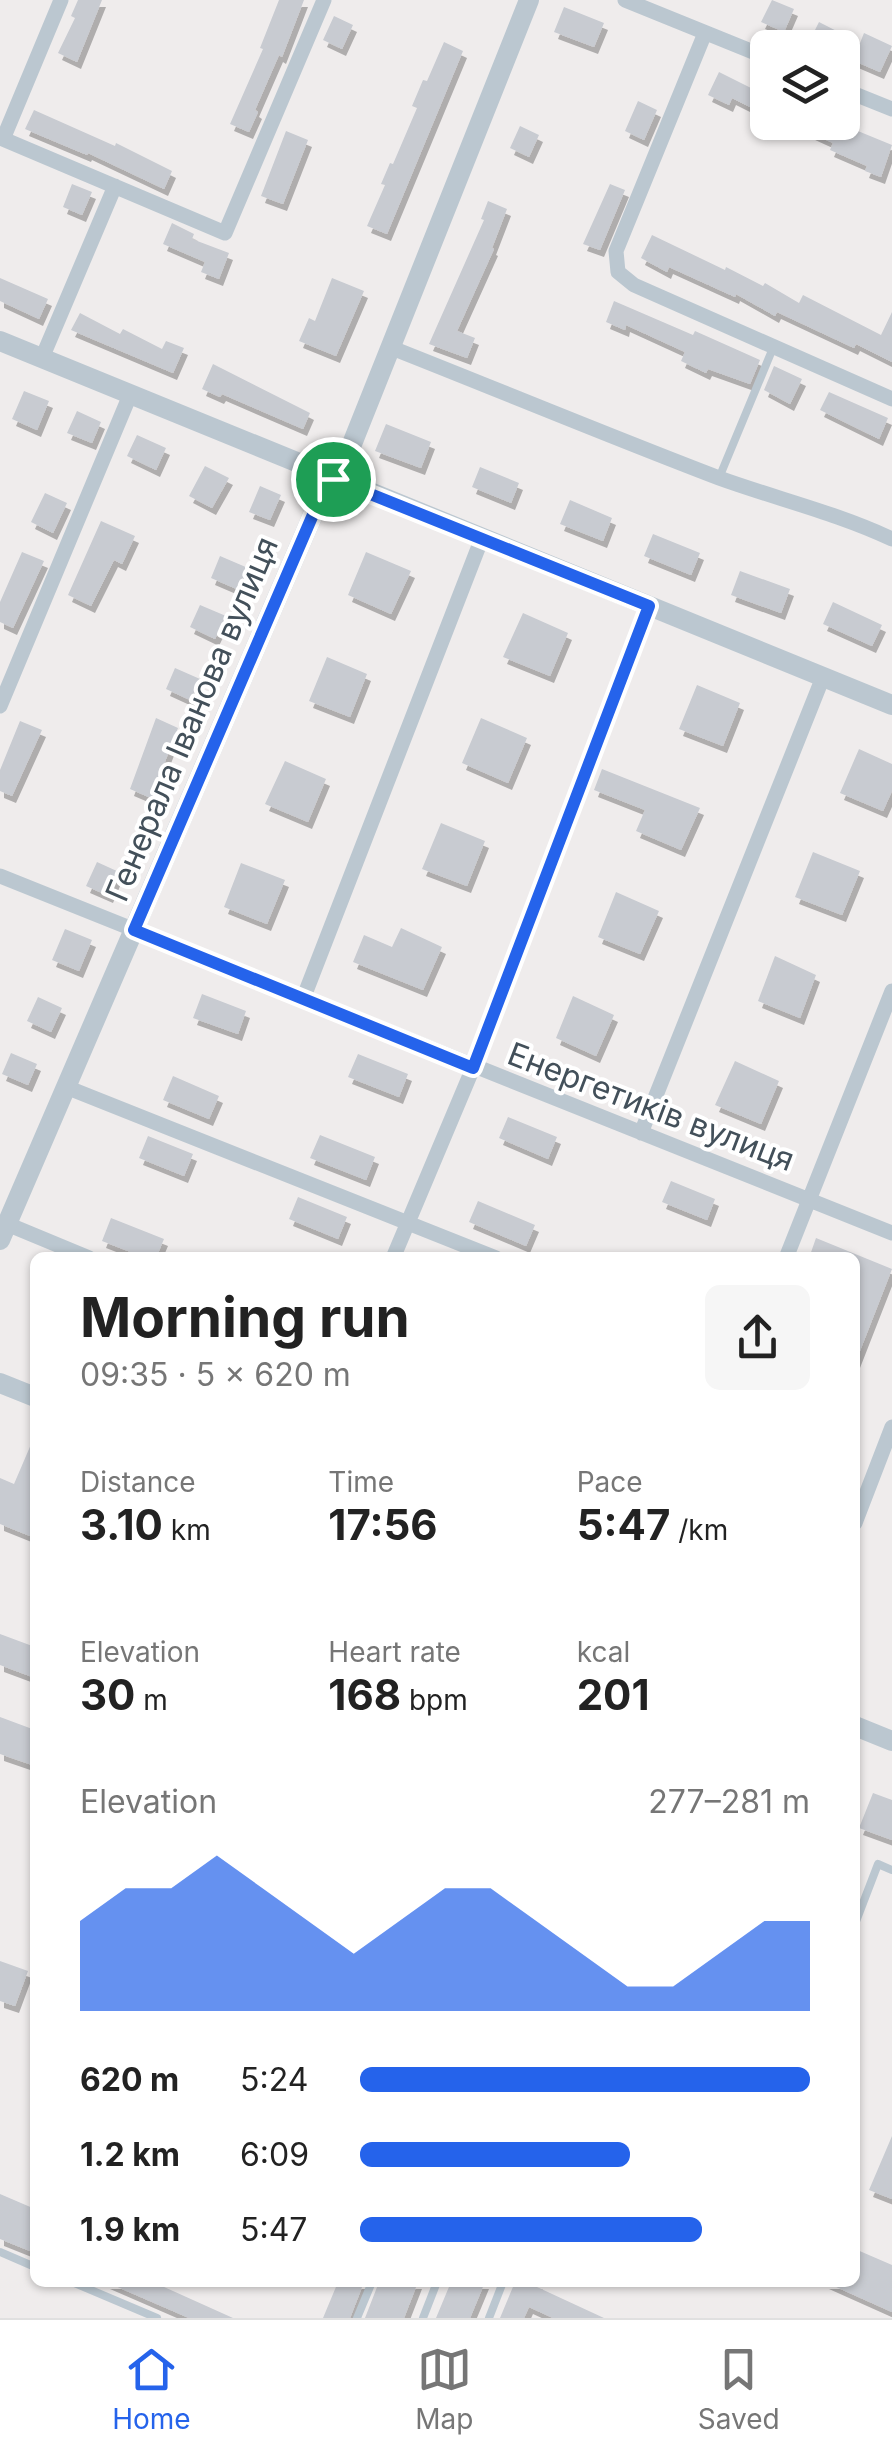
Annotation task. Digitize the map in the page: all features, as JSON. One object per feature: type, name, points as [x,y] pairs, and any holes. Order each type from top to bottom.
[{"type":"street","points":[[62,0],[2,139],[225,233],[324,0]]},
{"type":"street","name":"Генерала Іванова вулиця","points":[[3,1232],[318,503],[346,459],[528,0]]},
{"type":"street","points":[[625,0],[750,51]]},
{"type":"street","points":[[706,33],[616,250],[618,272],[634,285],[892,399]]},
{"type":"street","points":[[860,96],[892,109]]},
{"type":"street","points":[[42,358],[115,186]]},
{"type":"street","points":[[0,341],[892,704]]},
{"type":"street","points":[[392,348],[720,478],[851,520],[892,540]]},
{"type":"street","points":[[0,706],[130,395]]},
{"type":"street","points":[[303,999],[482,538]]},
{"type":"street","points":[[396,1252],[473,1068],[649,606]]},
{"type":"street","points":[[641,1133],[823,677]]},
{"type":"street","name":"Енергетиків вулиця","points":[[0,876],[892,1233]]},
{"type":"street","points":[[788,1252],[892,991]]},
{"type":"street","points":[[66,1086],[481,1252]]},
{"type":"street","points":[[3,1232],[69,1252]]},
{"type":"street","points":[[0,1384],[30,1396]]},
{"type":"street","points":[[860,1510],[892,1427]]},
{"type":"street","points":[[860,1728],[892,1741]]},
{"type":"lane","points":[[720,478],[773,346]]},
{"type":"lane","points":[[860,1911],[878,1864],[892,1870]]},
{"type":"lane","points":[[0,2252],[30,2265]]},
{"type":"lane","points":[[84,2287],[156,2318]]},
{"type":"lane","points":[[357,2318],[370,2287]]},
{"type":"lane","points":[[423,2318],[435,2287]]},
{"type":"lane","points":[[488,2318],[501,2287]]},
{"type":"building","points":[[78,0],[102,0],[77,62],[58,53],[75,18],[71,16]]},
{"type":"building","points":[[279,0],[304,0],[249,132],[230,124],[263,49],[260,48]]},
{"type":"building","points":[[772,0],[794,9],[785,30],[761,22]]},
{"type":"building","points":[[564,7],[604,23],[594,47],[554,32]]},
{"type":"building","points":[[334,16],[353,25],[342,49],[323,40]]},
{"type":"building","points":[[819,22],[835,30],[815,30]]},
{"type":"building","points":[[864,33],[892,46],[880,72],[860,63]]},
{"type":"building","points":[[444,42],[463,51],[387,234],[367,226],[385,185],[381,184],[417,108],[412,106]]},
{"type":"building","points":[[719,72],[750,88],[750,107],[732,98],[729,105],[708,95]]},
{"type":"building","points":[[638,101],[657,110],[644,140],[625,131]]},
{"type":"building","points":[[34,110],[172,171],[164,189],[25,129]]},
{"type":"building","points":[[520,126],[539,135],[529,157],[510,148]]},
{"type":"building","points":[[286,131],[308,140],[283,204],[261,196]]},
{"type":"building","points":[[860,132],[892,145],[881,177],[865,171],[867,166],[830,150],[833,143],[826,140],[860,140]]},
{"type":"building","points":[[72,184],[92,192],[82,215],[63,207]]},
{"type":"building","points":[[610,184],[625,190],[600,250],[583,244]]},
{"type":"building","points":[[488,201],[507,209],[494,249],[457,331],[475,338],[467,358],[429,344],[484,220],[481,219]]},
{"type":"building","points":[[172,223],[194,234],[192,239],[229,253],[219,279],[201,272],[205,262],[163,244]]},
{"type":"building","points":[[652,235],[725,270],[726,267],[763,286],[765,283],[799,303],[803,295],[881,335],[892,312],[892,362],[777,312],[775,316],[736,294],[735,297],[669,267],[667,272],[641,258]]},
{"type":"building","points":[[0,278],[48,299],[39,319],[0,301]]},
{"type":"building","points":[[332,278],[364,291],[336,356],[299,341],[309,318],[315,321]]},
{"type":"building","points":[[614,301],[760,360],[750,384],[708,369],[706,373],[681,361],[685,352],[626,325],[625,330],[606,322]]},
{"type":"building","points":[[80,313],[120,334],[123,329],[162,349],[166,341],[184,348],[173,373],[71,330]]},
{"type":"building","points":[[213,364],[310,413],[303,429],[202,389]]},
{"type":"building","points":[[774,366],[802,379],[790,404],[764,390]]},
{"type":"building","points":[[24,391],[49,401],[37,430],[12,419]]},
{"type":"building","points":[[829,392],[888,418],[879,439],[820,410]]},
{"type":"building","points":[[77,411],[101,422],[92,443],[67,433]]},
{"type":"building","points":[[386,424],[431,442],[421,468],[375,451]]},
{"type":"building","points":[[137,435],[166,448],[156,470],[127,456]]},
{"type":"building","points":[[205,466],[229,478],[212,508],[189,496]]},
{"type":"building","points":[[480,467],[519,483],[511,503],[472,487]]},
{"type":"building","points":[[260,486],[281,495],[270,520],[249,512]]},
{"type":"building","points":[[45,493],[67,503],[53,533],[31,522]]},
{"type":"building","points":[[570,500],[612,518],[603,541],[560,524]]},
{"type":"building","points":[[101,521],[135,536],[122,564],[114,560],[91,606],[68,595]]},
{"type":"building","points":[[653,534],[700,553],[691,575],[644,556]]},
{"type":"building","points":[[22,552],[44,561],[13,628],[0,622],[0,602]]},
{"type":"building","points":[[366,552],[411,571],[391,614],[348,595]]},
{"type":"building","points":[[220,556],[248,568],[239,590],[211,578]]},
{"type":"building","points":[[740,571],[790,589],[781,613],[731,595]]},
{"type":"building","points":[[833,602],[882,625],[872,646],[823,624]]},
{"type":"building","points":[[200,605],[226,616],[215,639],[190,627]]},
{"type":"building","points":[[523,613],[568,633],[550,676],[503,657]]},
{"type":"building","points":[[327,657],[367,674],[350,717],[309,701]]},
{"type":"building","points":[[175,668],[200,679],[190,700],[166,689]]},
{"type":"building","points":[[697,685],[740,703],[723,746],[679,729]]},
{"type":"building","points":[[156,718],[178,728],[151,798],[130,789]]},
{"type":"building","points":[[481,718],[527,738],[508,783],[462,763]]},
{"type":"building","points":[[20,721],[42,730],[12,796],[0,791],[0,770]]},
{"type":"building","points":[[859,749],[892,764],[892,791],[883,811],[840,793]]},
{"type":"building","points":[[285,761],[326,779],[308,822],[265,804]]},
{"type":"building","points":[[602,769],[700,808],[681,850],[636,831],[645,810],[594,790]]},
{"type":"building","points":[[441,823],[485,841],[467,886],[422,869]]},
{"type":"building","points":[[813,852],[860,871],[842,915],[795,897]]},
{"type":"building","points":[[97,862],[119,872],[109,896],[86,886]]},
{"type":"building","points":[[241,863],[285,880],[267,924],[224,907]]},
{"type":"building","points":[[616,892],[659,911],[640,954],[598,937]]},
{"type":"building","points":[[401,928],[442,947],[423,990],[353,962],[364,935],[392,947]]},
{"type":"building","points":[[65,929],[92,940],[79,971],[52,960]]},
{"type":"building","points":[[775,956],[816,975],[800,1018],[758,1001]]},
{"type":"building","points":[[202,994],[246,1011],[238,1034],[193,1018]]},
{"type":"building","points":[[573,996],[614,1015],[596,1056],[556,1038]]},
{"type":"building","points":[[38,997],[62,1008],[51,1032],[27,1021]]},
{"type":"building","points":[[11,1053],[37,1064],[28,1085],[2,1074]]},
{"type":"building","points":[[358,1054],[408,1074],[399,1097],[348,1077]]},
{"type":"building","points":[[735,1061],[779,1081],[761,1124],[715,1105]]},
{"type":"building","points":[[173,1076],[219,1096],[209,1119],[163,1100]]},
{"type":"building","points":[[508,1117],[557,1137],[548,1159],[499,1138]]},
{"type":"building","points":[[320,1135],[375,1157],[366,1180],[310,1158]]},
{"type":"building","points":[[148,1136],[193,1154],[184,1176],[139,1158]]},
{"type":"building","points":[[671,1181],[715,1199],[707,1220],[662,1202]]},
{"type":"building","points":[[298,1197],[347,1217],[338,1239],[289,1219]]},
{"type":"building","points":[[478,1201],[535,1225],[526,1246],[469,1222]]},
{"type":"building","points":[[111,1218],[164,1239],[159,1252],[130,1252],[102,1241]]},
{"type":"building","points":[[816,1238],[850,1252],[811,1252]]},
{"type":"building","points":[[860,1256],[892,1269],[860,1351]]},
{"type":"building","points":[[30,1447],[30,1536],[0,1524],[0,1478],[14,1484]]},
{"type":"building","points":[[0,1634],[30,1645],[30,1676],[0,1665]]},
{"type":"building","points":[[0,1717],[30,1728],[30,1764],[0,1754]]},
{"type":"building","points":[[873,1793],[892,1800],[892,1840],[860,1826]]},
{"type":"building","points":[[0,1961],[28,1971],[15,2006],[0,2001]]},
{"type":"building","points":[[892,2136],[892,2199],[869,2190]]},
{"type":"building","points":[[0,2194],[30,2207],[30,2251],[0,2239]]},
{"type":"building","points":[[860,2251],[892,2265],[892,2312],[836,2287],[860,2287]]},
{"type":"building","points":[[118,2287],[164,2287],[233,2318],[189,2318]]},
{"type":"building","points":[[336,2287],[362,2287],[350,2318],[323,2318]]},
{"type":"building","points":[[377,2287],[416,2287],[404,2318],[365,2318]]},
{"type":"building","points":[[449,2287],[483,2287],[470,2318],[436,2318]]},
{"type":"building","points":[[513,2287],[537,2287],[604,2318],[553,2318],[529,2307],[524,2318],[500,2318]]},
{"type":"route","points":[[333,479],[649,606],[473,1068],[134,930],[318,503],[333,479]]}]
